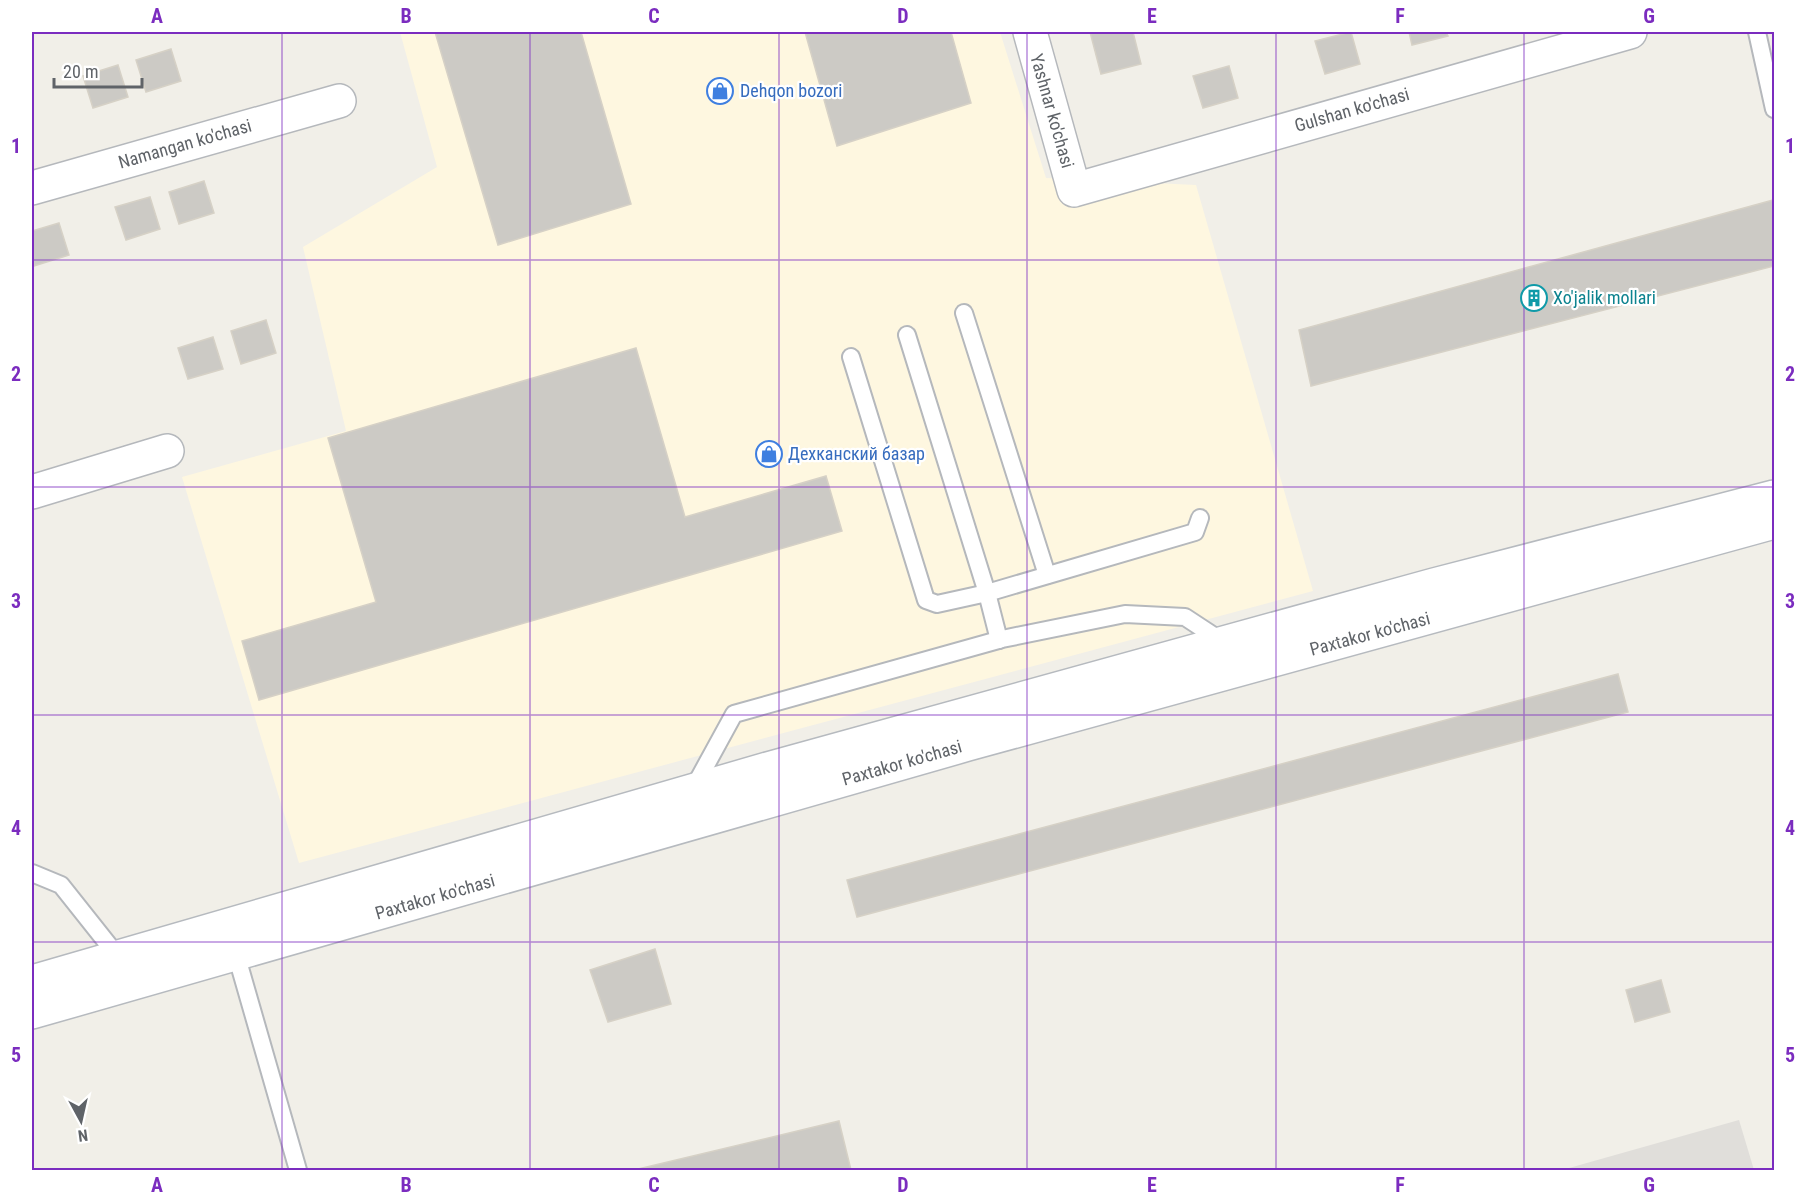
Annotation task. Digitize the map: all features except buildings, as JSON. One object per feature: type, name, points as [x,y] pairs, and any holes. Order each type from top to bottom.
[{"type":"main road","name":"Yashnar ko'chasi","points":[[1030,32],[1074,190]]},
{"type":"main road","name":"Gulshan ko'chasi","points":[[1074,190],[1630,32]]},
{"type":"main road","name":"Namangan ko'chasi","points":[[32,188],[339,100]]},
{"type":"main road","points":[[32,492],[167,451]]},
{"type":"main road","name":"Paxtakor ko'chasi","points":[[32,982],[692,791],[1434,585],[1774,497]]},
{"type":"main road","name":"Paxtakor ko'chasi","points":[[32,1012],[957,747],[1774,522]]},
{"type":"lane","points":[[1757,32],[1774,109]]},
{"type":"lane","points":[[964,313],[1047,575]]},
{"type":"lane","points":[[907,335],[987,593],[999,640]]},
{"type":"lane","points":[[851,357],[926,600],[937,604],[987,593],[1195,532],[1200,518]]},
{"type":"lane","points":[[692,791],[734,714],[999,640],[1125,614],[1185,617],[1224,643]]},
{"type":"lane","points":[[32,873],[61,885],[119,958]]},
{"type":"lane","points":[[236,954],[298,1170]]},
{"type":"shaded area","name":"Дехканский базар","points":[[400,32],[1000,32],[1046,178],[1196,185],[1313,591],[299,863],[182,477],[346,431],[303,247],[437,167]]},
{"type":"shaded area","points":[[1739,1120],[1754,1170],[1562,1170]]},
{"type":"place","name":"Dehqon bozori","points":[[720,91]]},
{"type":"place","name":"Xo'jalik mollari","points":[[1534,298]]},
{"type":"place","name":"Дехканский базар","points":[[769,454]]}]
